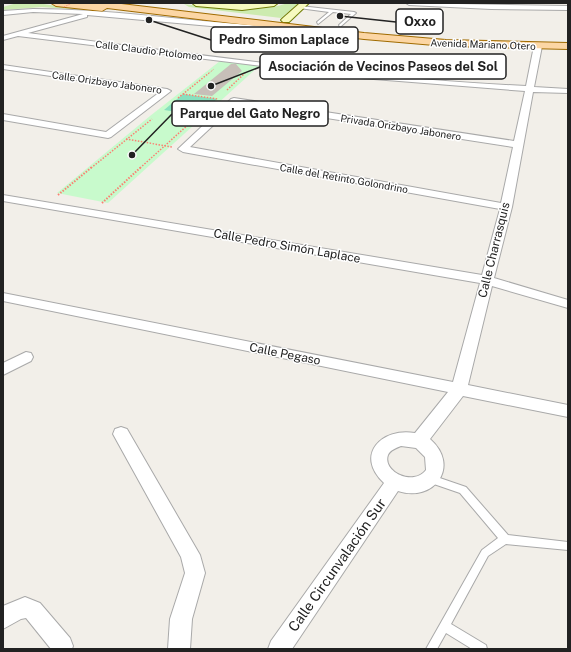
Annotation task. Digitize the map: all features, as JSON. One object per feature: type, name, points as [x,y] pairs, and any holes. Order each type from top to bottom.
[{"type":"main road","name":"Avenida Mariano Otero","points":[[89,3],[141,6],[256,17],[284,24],[314,27],[340,26],[448,35],[568,38]]},
{"type":"main road","name":"Avenida Mariano Otero","points":[[118,3],[446,43],[568,46]]},
{"type":"main road","points":[[175,3],[256,17]]},
{"type":"main road","points":[[141,6],[193,5],[242,7],[274,3]]},
{"type":"main road","points":[[66,5],[91,10],[95,14]]},
{"type":"main road","points":[[66,5],[284,24],[303,5]]},
{"type":"street","points":[[409,3],[491,8],[568,8]]},
{"type":"street","points":[[3,12],[42,10],[233,27],[284,24]]},
{"type":"street","points":[[3,38],[95,14]]},
{"type":"street","name":"Calle Claudio Ptolomeo","points":[[17,34],[390,79],[529,90],[568,91]]},
{"type":"street","name":"Calle Charrasquis","points":[[418,442],[459,389],[506,207],[538,46]]},
{"type":"street","name":"Calle Orizbayo Jabonero","points":[[3,67],[167,91]]},
{"type":"street","name":"Calle Orizbayo Jabonero","points":[[110,134],[167,91]]},
{"type":"street","points":[[183,149],[234,101]]},
{"type":"street","name":"Privada Orizbayo Jabonero","points":[[234,101],[519,145]]},
{"type":"street","points":[[3,117],[110,134]]},
{"type":"street","name":"Calle del Retinto Golondrino","points":[[183,149],[506,207]]},
{"type":"street","name":"Calle Pedro Simón Laplace","points":[[3,198],[487,280],[568,304]]},
{"type":"street","name":"Calle Pegaso","points":[[3,297],[568,411]]},
{"type":"street","points":[[3,370],[26,357]]},
{"type":"street","points":[[121,434],[190,555],[195,573],[182,619],[178,649]]},
{"type":"street","points":[[400,439],[418,442],[432,452],[435,458],[435,473],[431,478],[424,484],[414,486],[404,485],[394,481],[386,476],[381,468],[379,460],[380,452],[384,446],[391,441],[400,439]]},
{"type":"street","name":"Calle Circunvalación Sur","points":[[279,649],[394,481]]},
{"type":"street","points":[[3,618],[17,609],[30,608],[62,646]]},
{"type":"lane","points":[[303,5],[354,14],[340,26]]},
{"type":"lane","points":[[314,27],[332,11]]},
{"type":"lane","points":[[431,478],[463,490],[505,539]]},
{"type":"lane","points":[[431,649],[485,553],[505,539],[568,546]]},
{"type":"lane","points":[[444,626],[482,649]]},
{"type":"path","points":[[212,103],[256,64]]},
{"type":"path","points":[[167,91],[234,101]]},
{"type":"path","points":[[109,197],[203,111]]},
{"type":"path","points":[[110,134],[183,149]]},
{"type":"green space","points":[[17,3],[37,3],[83,10],[42,7],[3,10],[3,7]]},
{"type":"green space","points":[[288,3],[299,3],[281,18],[189,7],[184,4],[250,9]]},
{"type":"green space","points":[[220,61],[259,66],[108,203],[57,193],[150,116]]},
{"type":"green space","points":[[183,94],[217,99],[198,115],[164,110]]},
{"type":"building","points":[[231,64],[236,64],[242,71],[212,96],[194,94]]},
{"type":"place","name":"Oxxo","points":[[340,16]]},
{"type":"place","name":"Pedro Simon Laplace","points":[[149,20]]},
{"type":"place","name":"Asociación de Vecinos Paseos del Sol","points":[[211,86]]},
{"type":"place","name":"Parque del Gato Negro","points":[[132,155]]}]
